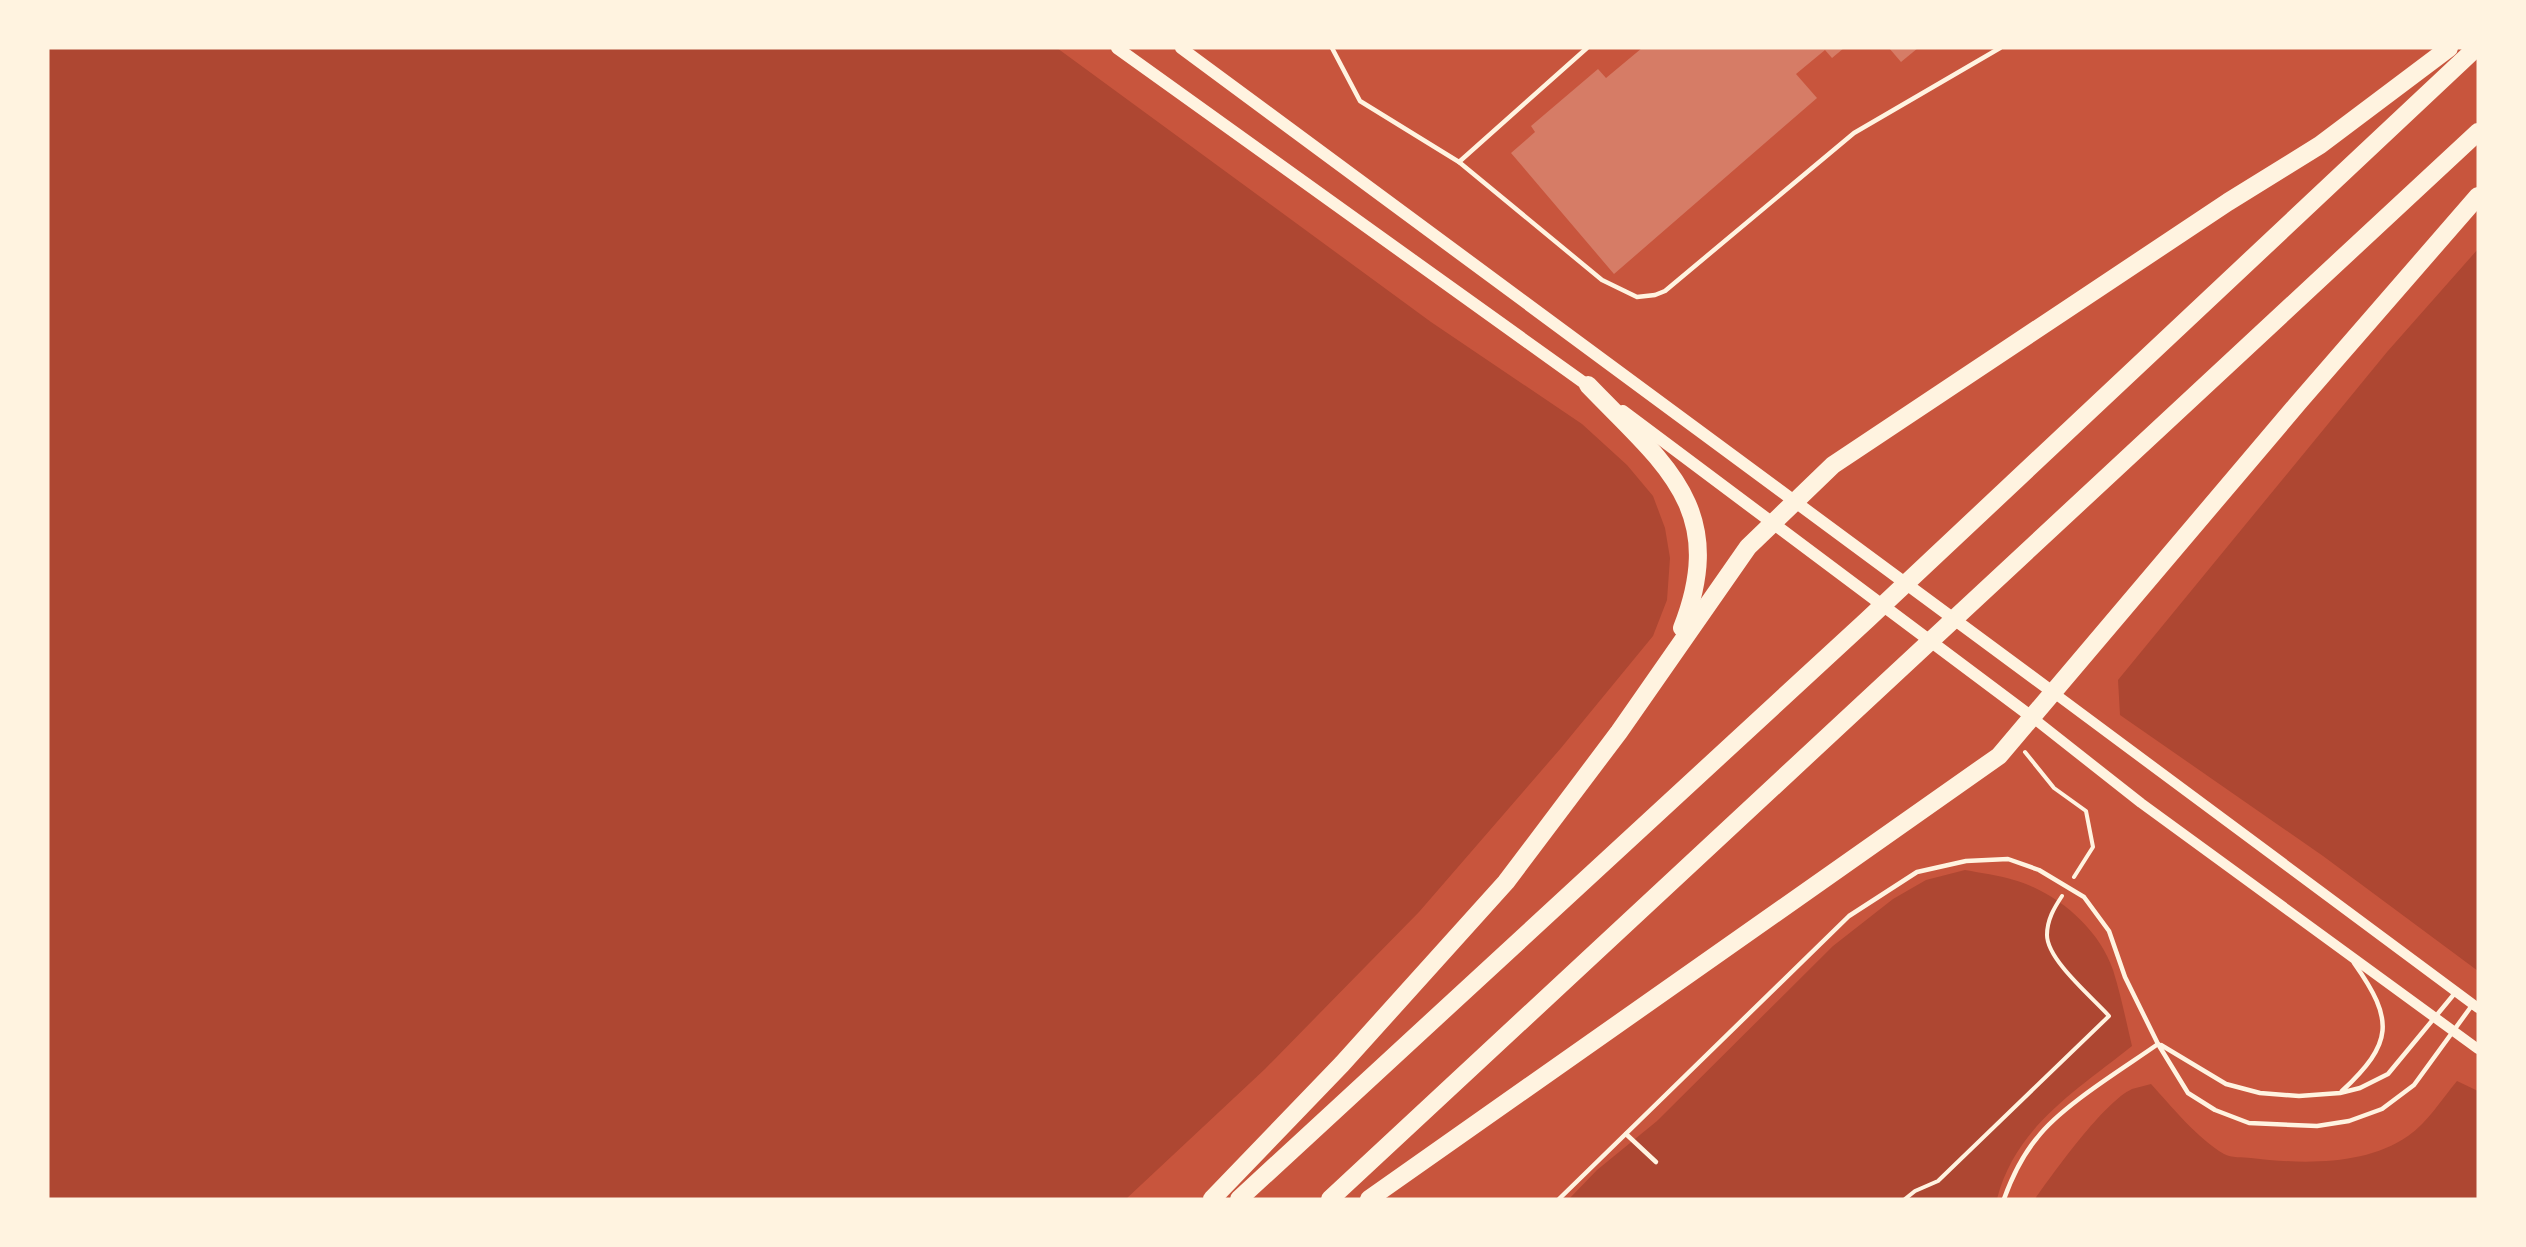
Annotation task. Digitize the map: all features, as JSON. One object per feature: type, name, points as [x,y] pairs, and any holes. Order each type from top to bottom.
[{"type":"highway","points":[[1212,1199],[1342,1064],[1506,882],[1619,732],[1748,548],[1833,465],[2228,202],[2320,145],[2450,48]]},
{"type":"highway","points":[[1239,1199],[1867,620],[2476,48]]},
{"type":"highway","points":[[1330,1199],[2478,132]]},
{"type":"highway","points":[[1369,1199],[1999,756],[2478,196]]},
{"type":"highway","points":[[1588,385],[1663,463],[1679,483],[1692,516],[1697,536],[1697,572],[1692,597],[1671,656]]},
{"type":"main road","points":[[1117,48],[1588,385],[2033,717]]},
{"type":"main road","points":[[1181,48],[2054,693]]},
{"type":"street","points":[[2054,693],[2475,1006]]},
{"type":"street","points":[[2033,717],[2141,803],[2478,1049]]},
{"type":"lane","points":[[1332,48],[1360,101],[1459,162],[1602,280],[1636,297],[1655,295],[1665,291],[1854,133],[2000,48]]},
{"type":"lane","points":[[1459,162],[1587,48]]},
{"type":"lane","points":[[1559,1199],[1849,916],[1917,872],[1966,861],[2008,860],[2039,870],[2084,897],[2109,931],[2125,977],[2158,1044],[2188,1093],[2215,1110],[2249,1123],[2317,1125],[2349,1121],[2382,1109],[2414,1085],[2453,1031],[2475,1006]]},
{"type":"lane","points":[[2340,1093],[2375,1054],[2384,1035],[2384,1024],[2372,988],[2347,953]]},
{"type":"lane","points":[[2158,1044],[2226,1084],[2248,1090],[2299,1096],[2340,1093],[2360,1088],[2388,1074],[2456,992]]},
{"type":"lane","points":[[2004,1199],[2014,1172],[2038,1136],[2073,1105],[2158,1044]]},
{"type":"lane","points":[[1626,1134],[1656,1162]]},
{"type":"path","points":[[1905,1199],[1915,1191],[1938,1181],[2109,1016],[2055,958],[2047,936],[2051,914],[2093,847],[2085,811],[2054,788],[2015,740]]},
{"type":"shaded area","points":[[48,48],[1057,48],[1431,322],[1582,424],[1627,465],[1653,496],[1665,528],[1670,558],[1667,600],[1653,636],[1561,748],[1419,912],[1265,1069],[1126,1199],[48,1199]]},
{"type":"shaded area","points":[[2478,249],[2478,971],[2323,856],[2120,715],[2118,680],[2387,352]]},
{"type":"shaded area","points":[[1965,870],[2002,877],[2030,886],[2060,903],[2087,926],[2098,940],[2113,970],[2132,1046],[2070,1095],[2033,1130],[2006,1173],[1997,1199],[1569,1199],[1597,1170],[1657,1121],[1833,946],[1893,899],[1926,880]]},
{"type":"shaded area","points":[[2457,1081],[2478,1091],[2478,1199],[2035,1199],[2094,1122],[2121,1096],[2134,1088],[2151,1084],[2195,1131],[2214,1148],[2227,1155],[2311,1162],[2353,1158],[2391,1146],[2422,1124]]},
{"type":"building","points":[[1642,48],[1844,48],[1832,58],[1825,50],[1796,74],[1817,98],[1614,274],[1511,153],[1535,132],[1531,126],[1598,69],[1606,78]]},
{"type":"building","points":[[1889,48],[1918,48],[1901,62]]}]
